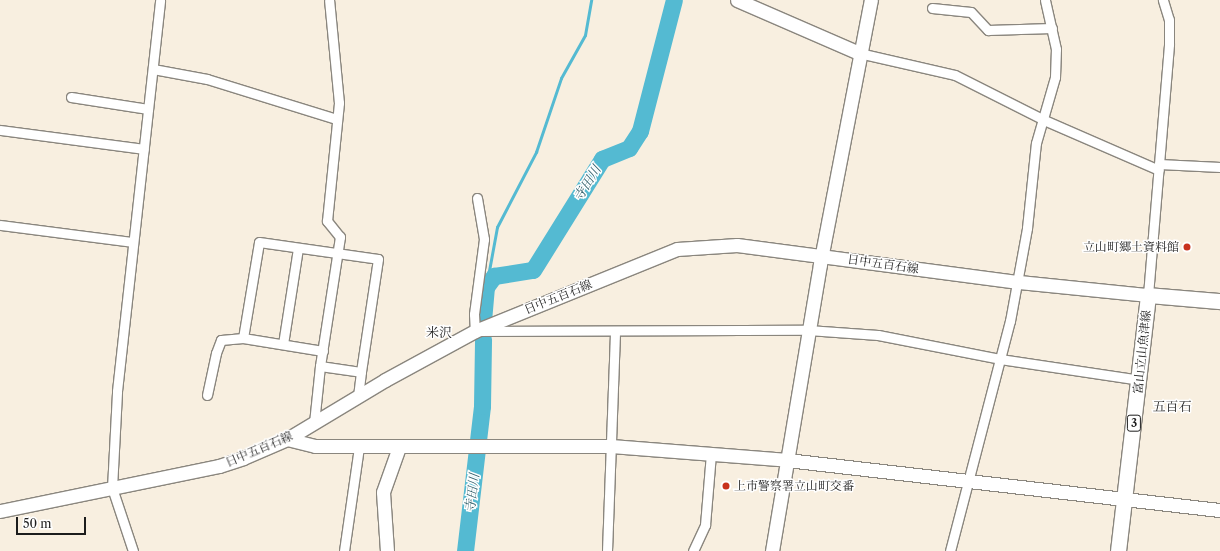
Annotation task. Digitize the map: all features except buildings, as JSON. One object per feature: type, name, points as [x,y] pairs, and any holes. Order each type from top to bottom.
[{"type":"main road","name":"富山立山魚津線","points":[[1118,551],[1140,380],[1148,295],[1220,301]]},
{"type":"street","points":[[131,550],[112,488],[117,390],[160,0]]},
{"type":"street","points":[[314,423],[320,366],[336,254],[340,237],[327,221],[336,119],[339,103],[329,0]]},
{"type":"street","points":[[737,0],[859,53],[955,75],[1044,120],[1159,167],[1220,167]]},
{"type":"street","points":[[775,550],[787,460],[808,330],[859,53],[871,0]]},
{"type":"street","points":[[950,551],[1019,282],[1036,143],[1044,120],[1055,76],[1056,49],[1045,0]]},
{"type":"street","points":[[1148,295],[1169,44],[1169,20],[1163,0]]},
{"type":"street","points":[[932,8],[971,12],[988,30],[1052,28]]},
{"type":"street","points":[[153,69],[207,79],[336,119]]},
{"type":"street","points":[[71,97],[148,109]]},
{"type":"street","points":[[0,130],[144,148]]},
{"type":"street","points":[[477,198],[484,239],[474,314],[475,331],[615,332],[808,330],[878,335],[1000,360],[1140,380]]},
{"type":"street","points":[[0,225],[133,242]]},
{"type":"street","points":[[243,338],[259,242],[378,259],[358,396]]},
{"type":"street","name":"日中五百石線","points":[[0,511],[219,466],[287,439],[358,396],[475,331],[677,249],[737,245],[1019,282],[1148,295]]},
{"type":"street","points":[[282,344],[298,248]]},
{"type":"street","points":[[607,551],[615,332]]},
{"type":"street","points":[[207,395],[216,353],[221,340],[243,338],[323,351]]},
{"type":"street","points":[[320,366],[361,372]]},
{"type":"street","points":[[287,439],[315,446],[610,446],[787,460],[1220,510]]},
{"type":"street","points":[[344,551],[359,446]]},
{"type":"street","points":[[387,551],[384,492],[399,447]]},
{"type":"street","points":[[693,551],[704,525],[711,454]]},
{"type":"waterway","points":[[486,287],[497,227],[536,152],[561,78],[585,35],[591,0]]},
{"type":"waterway","name":"寺田川","points":[[483,321],[486,287],[494,276],[533,270],[602,159],[629,148],[640,131],[674,0]]},
{"type":"waterway","name":"寺田川","points":[[465,551],[482,406],[483,339]]},
{"type":"place","name":"立山町郷土資料館","points":[[1187,247]]},
{"type":"place","name":"上市警察署立山町交番","points":[[726,486]]},
{"type":"district","name":"米沢","points":[[439,332]]},
{"type":"district","name":"五百石","points":[[1172,406]]}]
